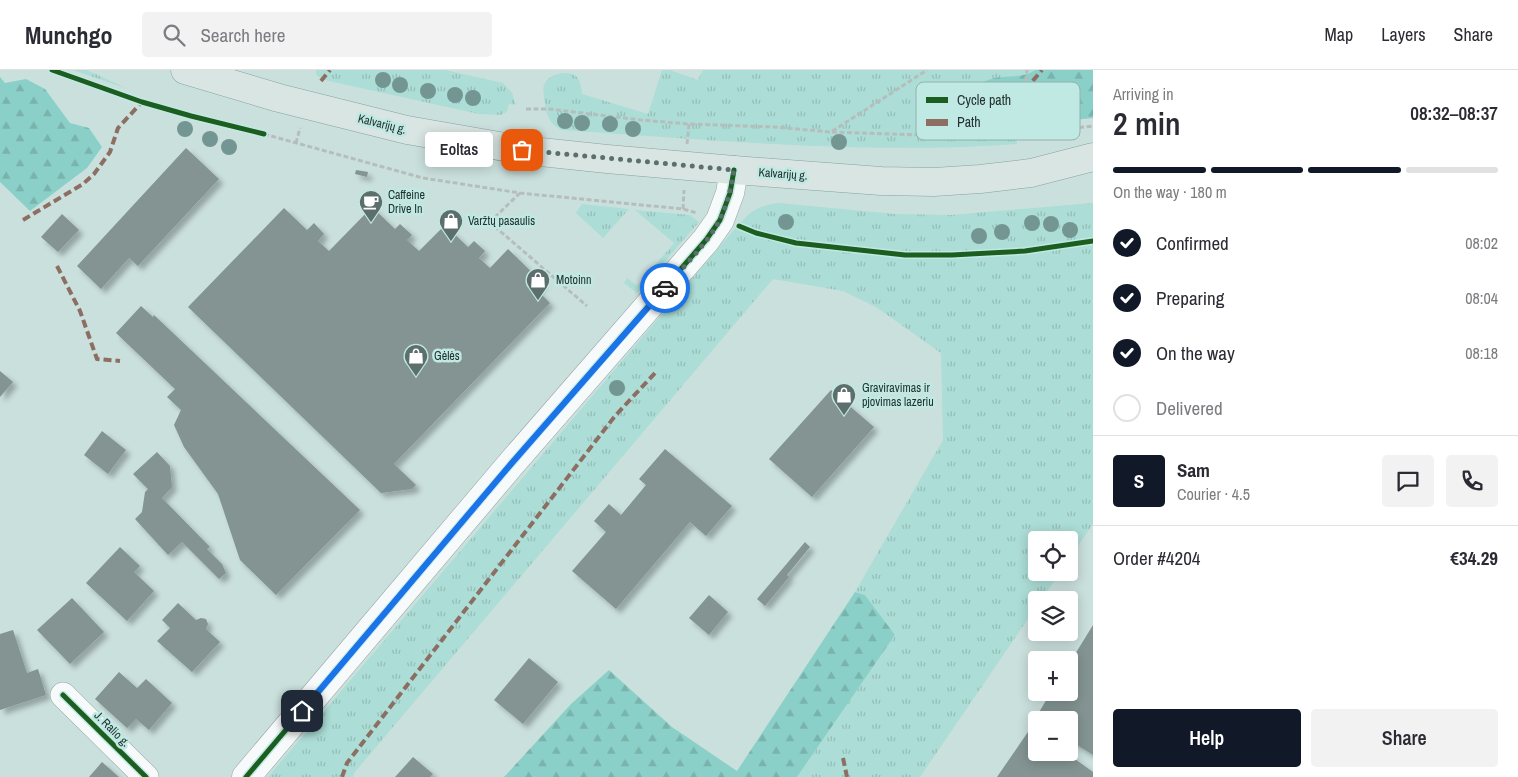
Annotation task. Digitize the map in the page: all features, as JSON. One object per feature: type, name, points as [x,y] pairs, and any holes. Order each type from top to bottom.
[{"type":"main road","name":"Kalvarijų g.","points":[[185,70],[306,106],[407,130],[468,142],[569,155],[881,181],[934,182],[1031,173],[1093,157]]},
{"type":"main road","name":"Kalvarijų g.","points":[[1031,173],[1093,177]]},
{"type":"street","points":[[246,777],[511,464],[706,240],[720,220],[730,193],[734,170]]},
{"type":"street","name":"J. Ralio g.","points":[[63,695],[146,777]]},
{"type":"path","points":[[831,132],[926,70]]},
{"type":"path","points":[[526,109],[550,109],[689,124],[916,135]]},
{"type":"path","points":[[688,138],[689,124]]},
{"type":"path","points":[[1080,127],[1093,126]]},
{"type":"path","points":[[264,134],[423,178],[520,193],[683,209],[703,215]]},
{"type":"path","points":[[520,193],[494,217],[493,225],[586,306]]},
{"type":"path","points":[[683,200],[683,209]]},
{"type":"green space","points":[[73,70],[87,70],[128,89],[76,71]]},
{"type":"green space","points":[[316,70],[445,70],[503,83],[512,93],[516,105],[509,104],[507,111],[501,115],[479,114],[321,79],[316,74]]},
{"type":"green space","points":[[662,70],[670,70],[698,80],[703,70],[1035,70],[1023,75],[984,82],[916,82],[916,140],[1017,140],[1017,144],[961,147],[904,148],[790,145],[562,130],[548,117],[543,90],[545,83],[551,77],[564,73],[573,74],[579,80],[582,94],[648,114]]},
{"type":"green space","points":[[1035,70],[1093,70],[1093,118],[1080,119],[1080,82],[984,82]]},
{"type":"green space","points":[[0,77],[5,83],[26,79],[45,89],[70,123],[89,128],[102,147],[87,168],[30,211],[0,182]]},
{"type":"green space","points":[[778,203],[895,214],[951,215],[1093,203],[1093,524],[1078,546],[1078,531],[1028,531],[1028,581],[1054,581],[1047,591],[1028,591],[1028,619],[920,777],[797,777],[895,635],[865,595],[855,592],[943,440],[941,353],[876,307],[843,291],[773,279],[354,773],[353,777],[268,777],[732,232],[752,212]]},
{"type":"green space","points":[[582,204],[629,209],[603,238],[576,213]]},
{"type":"green space","points":[[635,210],[690,215],[699,222],[637,293],[624,283],[627,278],[637,286],[674,243]]},
{"type":"green space","points":[[855,592],[865,595],[895,635],[797,777],[504,777],[571,704],[609,670],[672,727],[737,771]]},
{"type":"building","points":[[186,148],[219,179],[138,266],[129,258],[101,289],[77,266]]},
{"type":"building","points":[[356,170],[368,172],[367,177],[355,174]]},
{"type":"building","points":[[372,207],[395,229],[400,224],[412,235],[407,240],[419,251],[445,225],[468,247],[474,241],[485,251],[479,258],[490,268],[508,249],[543,283],[536,289],[550,303],[394,464],[416,485],[412,489],[381,493],[188,307],[284,208],[307,230],[314,223],[324,234],[318,241],[329,251]]},
{"type":"building","points":[[62,214],[79,230],[58,252],[41,237]]},
{"type":"building","points":[[141,306],[153,317],[154,315],[360,510],[276,595],[240,560],[218,494],[184,447],[174,425],[181,410],[167,397],[175,389],[116,333]]},
{"type":"building","points":[[0,371],[13,382],[0,397]]},
{"type":"building","points":[[831,390],[874,427],[812,497],[769,459]]},
{"type":"building","points":[[102,431],[126,450],[108,474],[84,455]]},
{"type":"building","points":[[665,449],[732,506],[706,536],[690,522],[616,609],[572,571],[606,532],[594,521],[609,504],[621,515],[646,485],[639,479]]},
{"type":"building","points":[[157,452],[170,466],[172,487],[162,498],[210,547],[207,549],[222,564],[226,573],[219,579],[182,542],[168,555],[135,519],[142,512],[145,492],[148,489],[133,474]]},
{"type":"building","points":[[805,542],[810,547],[765,606],[757,599]]},
{"type":"building","points":[[120,547],[140,566],[134,572],[154,591],[127,621],[86,583]]},
{"type":"building","points":[[709,595],[728,612],[709,635],[689,618]]},
{"type":"building","points":[[72,598],[104,632],[70,664],[37,630]]},
{"type":"building","points":[[178,603],[196,620],[206,619],[208,624],[206,629],[220,642],[192,672],[157,641],[170,628],[162,620]]},
{"type":"building","points":[[1093,625],[1093,755],[1078,746],[1078,711],[1040,711],[1046,701],[1078,701],[1077,651]]},
{"type":"building","points":[[13,630],[27,673],[38,669],[46,695],[0,710],[0,634]]},
{"type":"building","points":[[529,658],[558,682],[523,724],[494,700]]},
{"type":"building","points":[[119,672],[137,688],[146,679],[172,703],[149,730],[136,719],[127,728],[95,699]]},
{"type":"building","points":[[1028,732],[1028,761],[1078,761],[1093,772],[1093,777],[997,777]]},
{"type":"building","points":[[413,757],[433,774],[430,777],[395,777]]},
{"type":"building","points":[[102,762],[119,777],[89,777]]},
{"type":"marked path","points":[[321,81],[330,70]]},
{"type":"marked path","points":[[1032,82],[1042,70]]},
{"type":"marked path","points":[[23,220],[83,184],[94,174],[110,152],[118,128],[142,102]]},
{"type":"marked path","points":[[57,266],[80,311],[97,359],[120,361]]},
{"type":"marked path","points":[[342,777],[347,763],[615,416],[655,373]]},
{"type":"marked path","points":[[843,758],[847,777]]},
{"type":"cycle path","points":[[52,70],[142,102],[264,134]]},
{"type":"cycle path","points":[[246,777],[511,464],[706,240],[720,220],[730,193],[734,170]]},
{"type":"cycle path","points":[[739,226],[756,233],[796,243],[905,255],[952,255],[1025,251],[1093,241]]},
{"type":"cycle path","points":[[63,695],[146,777]]},
{"type":"way so far","points":[[522,150],[734,170],[730,193],[720,220],[706,240],[665,288]]},
{"type":"place","name":"Eoltas","points":[[522,150]]},
{"type":"place","name":"Caffeine Drive In","points":[[371,223]]},
{"type":"place","name":"Varžtų pasaulis","points":[[451,242]]},
{"type":"place","name":"Motoinn","points":[[538,301]]},
{"type":"place","name":"Gėlės","points":[[416,377]]},
{"type":"place","name":"Graviravimas ir pjovimas lazeriu","points":[[844,416]]},
{"type":"route","points":[[302,711],[511,464],[665,288]]}]
